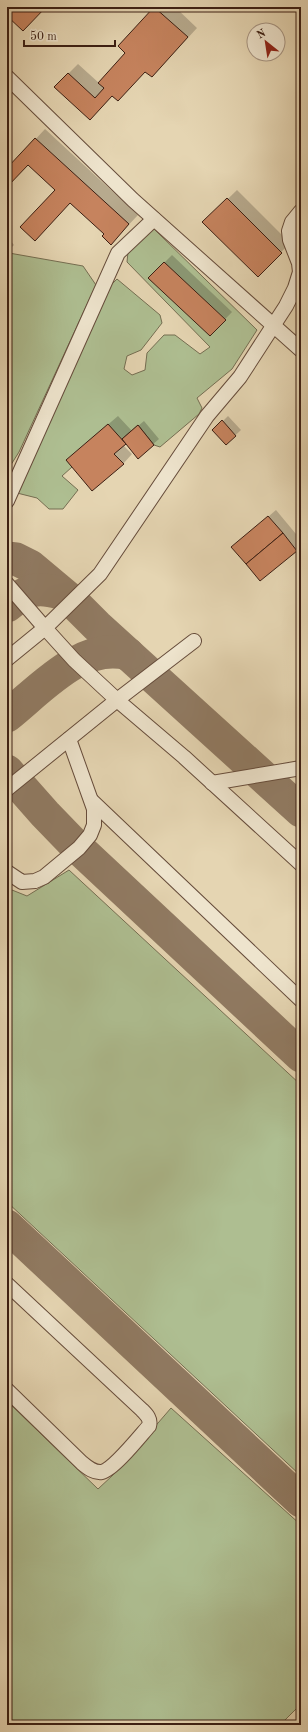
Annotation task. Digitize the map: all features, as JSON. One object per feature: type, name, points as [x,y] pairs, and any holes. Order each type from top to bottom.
[{"type":"lane","points":[[7,77],[154,219],[301,350]]},
{"type":"lane","points":[[7,659],[45,628],[100,574],[207,416],[240,378],[286,306],[295,288],[300,272],[299,263],[290,240],[289,231],[292,222],[301,211]]},
{"type":"lane","points":[[7,502],[118,253],[154,219]]},
{"type":"lane","points":[[7,584],[74,660],[117,700],[212,782],[301,864]]},
{"type":"lane","points":[[7,789],[194,640]]},
{"type":"lane","points":[[7,872],[22,882],[35,881],[44,877],[78,848],[93,831],[95,816],[92,801],[69,740]]},
{"type":"lane","points":[[212,782],[301,768]]},
{"type":"lane","points":[[92,801],[301,1000]]},
{"type":"lane","points":[[7,1284],[148,1415],[150,1422],[149,1426],[112,1466],[101,1472],[92,1471],[7,1390]]},
{"type":"green space","points":[[152,227],[257,330],[232,369],[197,398],[202,408],[199,414],[160,447],[154,445],[138,425],[122,439],[72,467],[62,476],[78,490],[63,509],[49,509],[37,498],[13,492],[103,293],[117,279],[160,315],[162,323],[141,350],[127,356],[124,369],[132,375],[145,370],[147,353],[164,335],[175,335],[200,354],[210,347],[127,262],[128,252]]},
{"type":"green space","points":[[9,253],[83,266],[96,285],[19,452],[7,471],[7,254]]},
{"type":"green space","points":[[69,870],[301,1085],[301,1476],[7,1202],[7,893],[12,890],[27,896]]},
{"type":"green space","points":[[7,1401],[98,1489],[113,1475],[171,1408],[301,1525],[301,1704],[280,1725],[7,1725]]},
{"type":"building","points":[[7,7],[46,7],[23,31],[7,16]]},
{"type":"building","points":[[154,7],[188,37],[152,77],[145,72],[118,101],[112,96],[90,120],[54,87],[68,73],[95,98],[104,88],[98,83],[125,53],[118,46]]},
{"type":"building","points":[[35,138],[129,224],[111,245],[102,236],[104,234],[70,203],[35,241],[20,227],[55,190],[28,165],[7,187],[7,168]]},
{"type":"building","points":[[227,198],[282,253],[258,277],[202,222]]},
{"type":"building","points":[[164,262],[226,320],[210,336],[148,278]]},
{"type":"building","points":[[222,420],[236,436],[226,445],[212,430]]},
{"type":"building","points":[[108,424],[126,444],[114,454],[124,464],[92,491],[66,460]]},
{"type":"building","points":[[138,425],[154,445],[138,459],[122,439]]},
{"type":"building","points":[[268,516],[283,533],[246,564],[231,547]]},
{"type":"building","points":[[283,533],[297,551],[260,581],[246,564]]},
{"type":"taxiway","points":[[7,558],[16,559],[30,566],[73,602],[97,626],[301,811]]},
{"type":"taxiway","points":[[7,606],[20,596],[32,591],[44,590],[60,593]]},
{"type":"taxiway","points":[[7,716],[63,670],[78,661],[94,655],[111,652],[128,654]]},
{"type":"taxiway","points":[[7,771],[74,844],[301,1056]]},
{"type":"taxiway","points":[[7,1226],[301,1501]]}]
